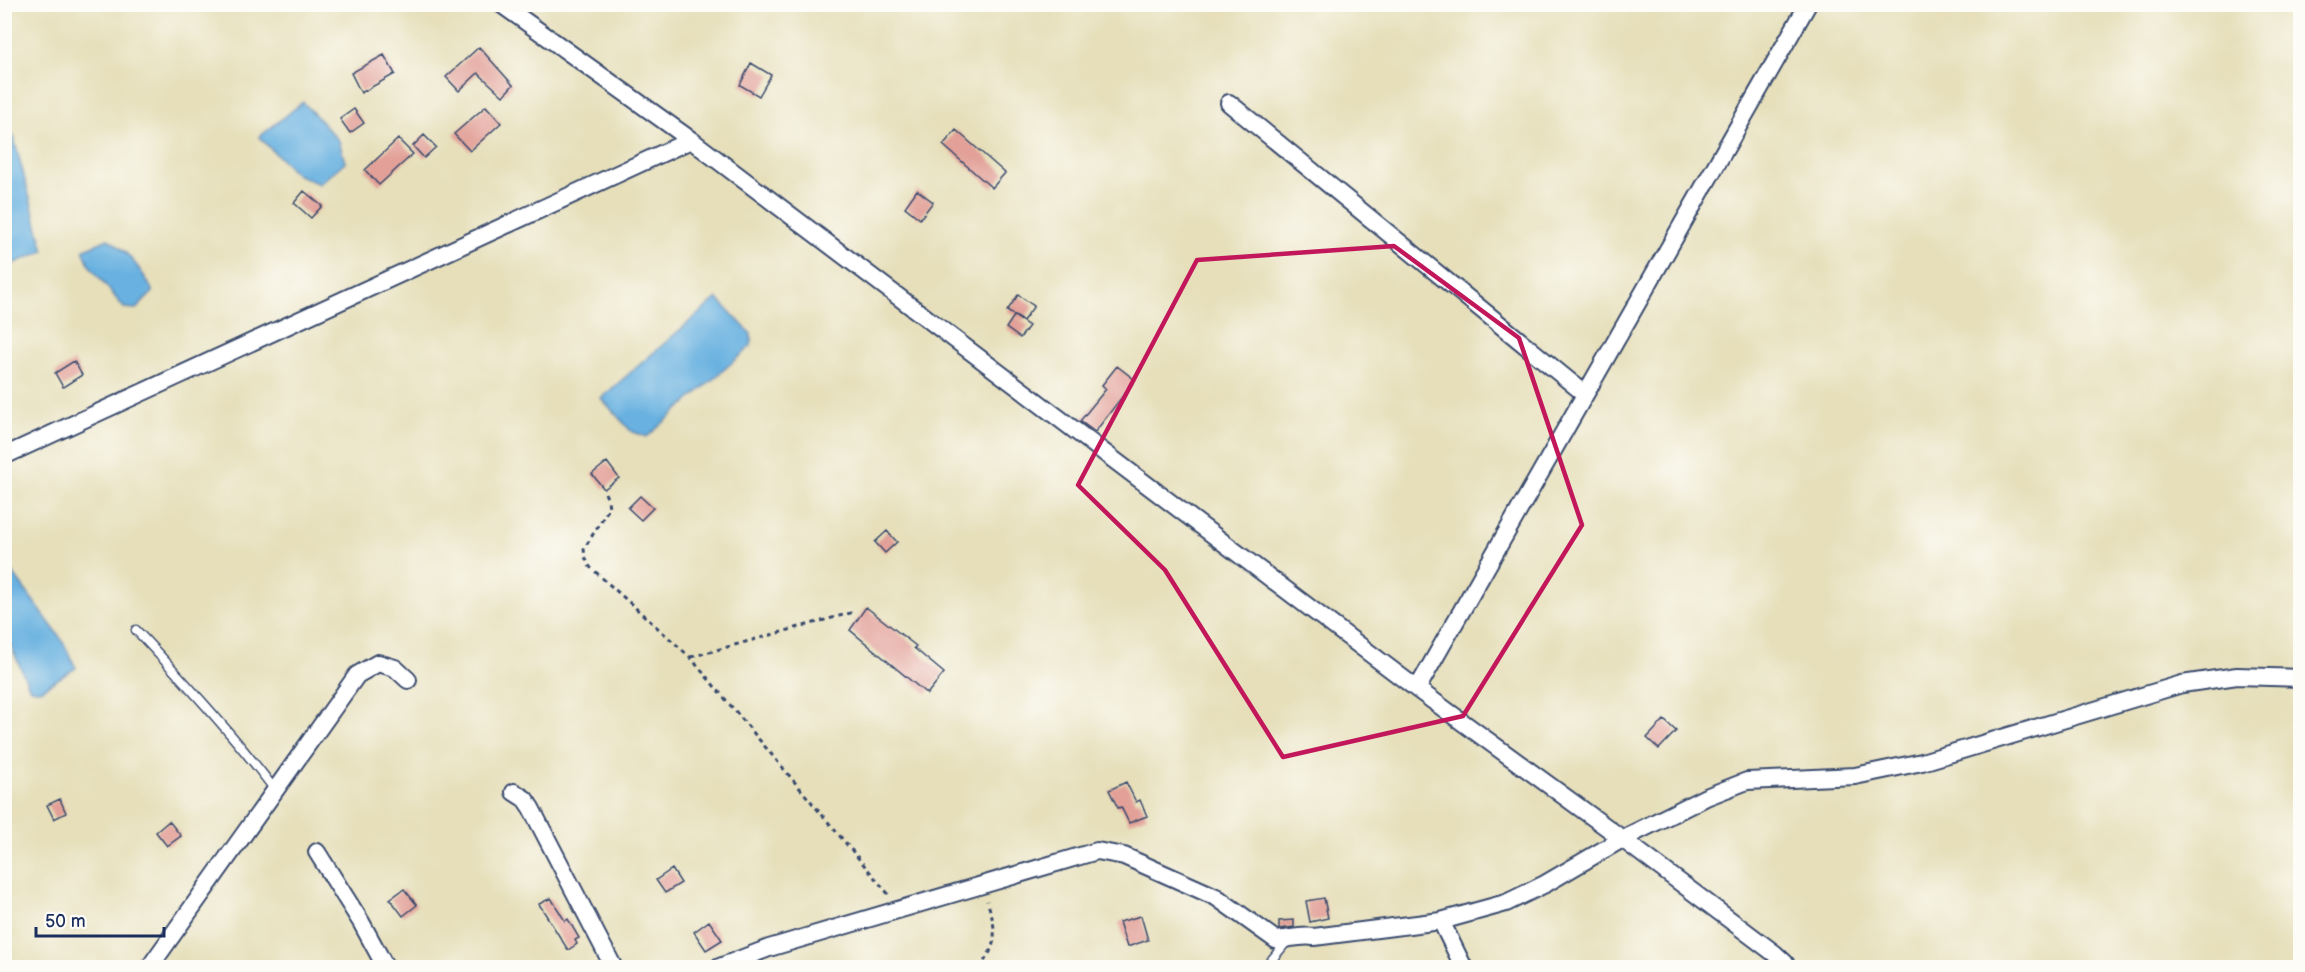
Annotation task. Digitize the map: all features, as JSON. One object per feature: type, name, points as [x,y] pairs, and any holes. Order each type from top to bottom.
[{"type":"street","points":[[501,4],[691,141],[1417,689],[1616,834],[1774,953],[1785,963],[1785,968]]},
{"type":"street","points":[[1417,689],[1808,4]]},
{"type":"street","points":[[1228,103],[1586,394]]},
{"type":"street","points":[[4,456],[691,141]]},
{"type":"street","points":[[149,968],[357,675],[378,663],[395,668],[408,680]]},
{"type":"street","points":[[717,968],[770,948],[1097,851],[1124,856],[1216,897],[1276,940],[1299,935],[1314,937],[1441,921],[1506,903],[1545,885],[1616,834],[1747,781],[1855,776],[1922,762],[2182,684],[2237,676],[2298,679]]},
{"type":"street","points":[[514,792],[525,799],[531,808],[614,968]]},
{"type":"street","points":[[317,852],[362,922],[386,968]]},
{"type":"street","points":[[1441,921],[1464,968]]},
{"type":"lane","points":[[136,630],[204,702],[275,790]]},
{"type":"lane","points":[[1265,968],[1289,939]]},
{"type":"path","points":[[605,493],[609,508],[584,549],[590,567],[690,657],[901,909]]},
{"type":"path","points":[[690,657],[854,612]]},
{"type":"path","points":[[2298,679],[2301,717]]},
{"type":"path","points":[[978,968],[990,956],[995,925],[982,885]]},
{"type":"highlighted area","points":[[1394,246],[1519,338],[1582,525],[1463,716],[1283,757],[1165,570],[1078,485],[1197,260]]},
{"type":"water","points":[[303,102],[339,141],[345,162],[319,184],[296,174],[259,137]]},
{"type":"water","points":[[5,135],[13,135],[44,251],[5,267]]},
{"type":"water","points":[[108,239],[122,249],[134,263],[153,292],[136,309],[124,308],[90,266],[83,250]]},
{"type":"water","points":[[717,298],[751,334],[751,346],[647,437],[631,431],[601,398]]},
{"type":"water","points":[[4,561],[62,640],[76,668],[40,690],[30,689],[5,632]]},
{"type":"building","points":[[479,47],[513,85],[503,96],[478,73],[459,91],[446,77]]},
{"type":"building","points":[[384,55],[395,74],[361,93],[351,73]]},
{"type":"building","points":[[751,63],[771,75],[759,96],[740,85]]},
{"type":"building","points":[[486,106],[501,123],[470,151],[454,134]]},
{"type":"building","points":[[354,109],[364,123],[350,133],[340,119]]},
{"type":"building","points":[[956,130],[1005,173],[992,188],[943,145]]},
{"type":"building","points":[[424,135],[436,147],[424,158],[413,146]]},
{"type":"building","points":[[398,139],[413,154],[379,185],[365,170]]},
{"type":"building","points":[[917,190],[933,202],[920,219],[905,207]]},
{"type":"building","points":[[304,191],[322,206],[311,218],[294,203]]},
{"type":"building","points":[[1018,295],[1034,306],[1023,321],[1007,311]]},
{"type":"building","points":[[1014,316],[1029,326],[1020,338],[1006,328]]},
{"type":"building","points":[[74,361],[82,375],[63,387],[55,373]]},
{"type":"building","points":[[1117,366],[1135,380],[1095,432],[1080,421],[1106,389],[1102,385]]},
{"type":"building","points":[[607,462],[619,478],[604,489],[592,474]]},
{"type":"building","points":[[640,496],[653,508],[641,520],[628,508]]},
{"type":"building","points":[[887,531],[897,542],[885,553],[875,542]]},
{"type":"building","points":[[866,607],[916,646],[914,648],[944,673],[927,694],[850,630]]},
{"type":"building","points":[[1664,720],[1676,731],[1659,749],[1647,738]]},
{"type":"building","points":[[1126,782],[1136,802],[1140,800],[1147,816],[1129,823],[1109,790]]},
{"type":"building","points":[[60,799],[66,813],[54,819],[47,805]]},
{"type":"building","points":[[169,821],[181,836],[167,846],[156,832]]},
{"type":"building","points":[[672,869],[681,883],[665,893],[656,880]]},
{"type":"building","points":[[404,889],[417,905],[403,916],[390,899]]},
{"type":"building","points":[[551,898],[565,921],[568,919],[579,938],[575,940],[577,944],[568,950],[539,904]]},
{"type":"building","points":[[1324,898],[1328,918],[1310,922],[1306,901]]},
{"type":"building","points":[[1141,916],[1148,940],[1127,947],[1119,922]]},
{"type":"building","points":[[1294,920],[1294,927],[1279,929],[1279,921]]},
{"type":"building","points":[[709,921],[722,940],[706,950],[694,932]]}]
